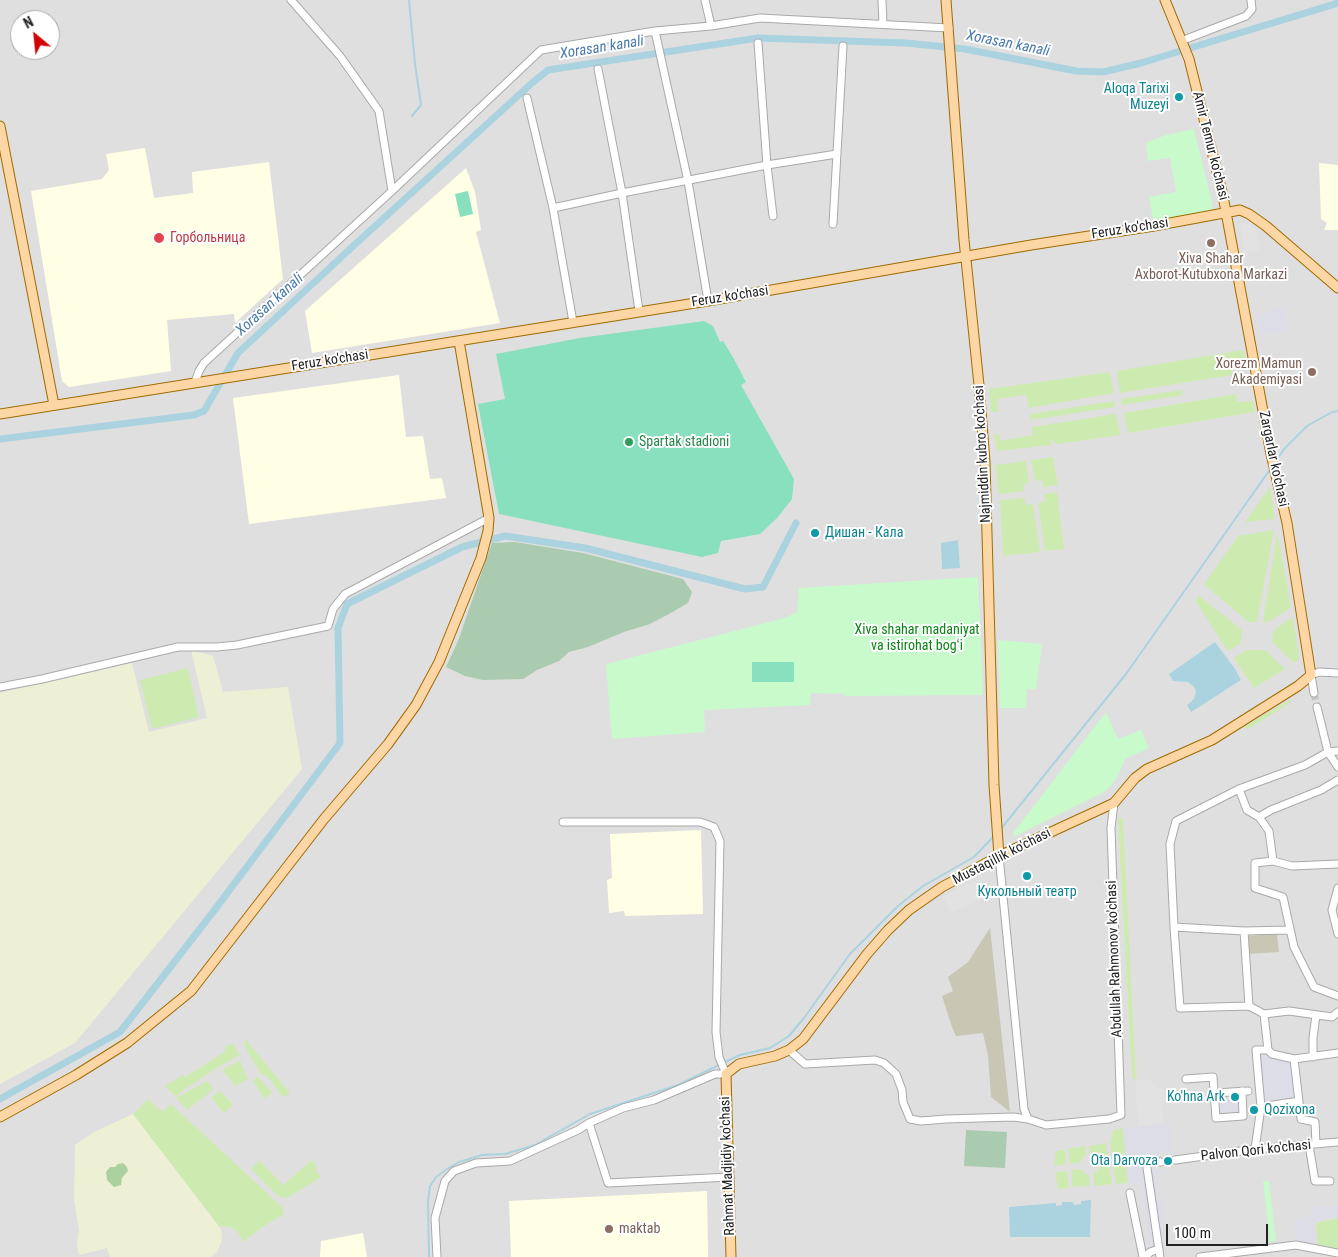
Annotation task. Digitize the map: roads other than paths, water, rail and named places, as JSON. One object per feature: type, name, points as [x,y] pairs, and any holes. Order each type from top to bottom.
[{"type":"main road","points":[[946,0],[949,28]]},
{"type":"main road","points":[[1165,0],[1181,41]]},
{"type":"main road","name":"Najmiddin kubro ko'chasi","points":[[949,28],[965,257],[979,385],[985,462],[999,856]]},
{"type":"main road","name":"Amir Temur ko'chasi","points":[[1181,41],[1188,59],[1226,213],[1240,210],[1249,214],[1266,226],[1338,288]]},
{"type":"main road","points":[[0,126],[3,156],[54,405]]},
{"type":"main road","name":"Feruz ko'chasi","points":[[0,414],[708,301],[1226,213]]},
{"type":"main road","name":"Zargarlar ko'chasi","points":[[1226,213],[1271,454],[1288,533],[1311,675]]},
{"type":"main road","points":[[0,1117],[76,1076],[127,1044],[191,991],[324,819],[388,744],[416,705],[439,662],[481,557],[488,531],[489,518],[460,340]]},
{"type":"main road","name":"Mustaqillik ko'chasi","points":[[724,1072],[739,1064],[775,1056],[789,1050],[803,1039],[867,954],[909,910],[942,887],[999,856],[1114,803],[1136,778],[1147,769],[1212,740],[1282,696],[1311,675]]},
{"type":"main road","name":"Rahmat Madjidiy ko'chasi","points":[[724,1072],[730,1177],[731,1257]]},
{"type":"street","points":[[291,0],[340,56],[379,111],[392,191]]},
{"type":"street","points":[[706,0],[711,26]]},
{"type":"street","points":[[882,0],[883,24]]},
{"type":"street","points":[[1181,41],[1246,16],[1252,9],[1251,0]]},
{"type":"street","points":[[195,382],[204,363],[392,191],[541,50],[655,31],[711,26],[760,18],[949,28]]},
{"type":"street","points":[[655,31],[688,181],[708,301]]},
{"type":"street","points":[[758,44],[767,165],[773,216]]},
{"type":"street","points":[[833,224],[843,46]]},
{"type":"street","points":[[598,69],[622,193],[639,311]]},
{"type":"street","points":[[527,98],[553,208],[573,322]]},
{"type":"street","points":[[553,208],[767,165],[837,154]]},
{"type":"street","points":[[0,687],[178,647],[217,648],[236,646],[328,626],[333,609],[345,594],[489,518]]},
{"type":"street","points":[[1314,693],[1311,675],[1319,672],[1338,673]]},
{"type":"street","points":[[1317,707],[1328,752],[1338,767]]},
{"type":"street","points":[[1338,751],[1328,752],[1305,765],[1238,789],[1176,821],[1170,844],[1180,1008],[1249,1006],[1264,1014],[1289,1011],[1332,1017],[1338,1012]]},
{"type":"street","points":[[1259,817],[1321,790],[1338,780]]},
{"type":"street","points":[[1238,789],[1247,810],[1259,817],[1269,831],[1273,861]]},
{"type":"street","name":"Abdullah Rahmonov ko'chasi","points":[[1028,1119],[1046,1125],[1109,1119],[1121,1115],[1111,828],[1114,803]]},
{"type":"street","points":[[437,1257],[435,1218],[445,1181],[454,1172],[476,1163],[510,1161],[578,1130],[588,1122],[623,1108],[654,1100],[724,1072],[719,1058],[716,1032],[720,841],[714,827],[700,822],[563,822]]},
{"type":"street","points":[[789,1050],[805,1064],[876,1060],[884,1063],[896,1074],[902,1090],[903,1102],[910,1119],[921,1121],[996,1117],[1028,1119],[1024,1109],[999,856]]},
{"type":"street","points":[[1338,864],[1292,866],[1273,861],[1255,863],[1255,888],[1283,897],[1294,947],[1314,987],[1338,996]]},
{"type":"street","points":[[1338,888],[1332,910],[1338,934]]},
{"type":"street","points":[[1174,927],[1244,931],[1290,930]]},
{"type":"street","points":[[1244,931],[1249,1006]]},
{"type":"street","points":[[1264,1014],[1268,1050],[1272,1054],[1294,1059],[1338,1053]]},
{"type":"street","points":[[1314,1057],[1313,1038],[1316,1015]]},
{"type":"street","points":[[1186,1079],[1213,1077],[1216,1118],[1243,1116],[1251,1090],[1256,1050],[1268,1050]]},
{"type":"street","points":[[1294,1059],[1301,1118],[1315,1122],[1313,1144],[1315,1181],[1330,1180]]},
{"type":"street","points":[[1214,1093],[1251,1090]]},
{"type":"street","points":[[1251,1090],[1261,1107],[1256,1149]]},
{"type":"street","points":[[1261,1107],[1299,1101]]},
{"type":"street","points":[[588,1122],[608,1183],[730,1177]]},
{"type":"street","name":"Palvon Qori ko'chasi","points":[[1175,1160],[1256,1149],[1338,1142]]},
{"type":"street","points":[[1126,1160],[1161,1162]]},
{"type":"street","points":[[1146,1161],[1160,1257]]},
{"type":"street","points":[[1130,1193],[1145,1257],[1150,1252],[1159,1249]]},
{"type":"street","points":[[1200,1257],[1296,1245],[1338,1253]]},
{"type":"street","points":[[1306,1257],[1307,1247]]},
{"type":"water","points":[[958,540],[960,568],[942,569],[941,543]]},
{"type":"water","points":[[1215,642],[1241,680],[1191,712],[1187,705],[1194,699],[1196,691],[1194,687],[1188,682],[1173,681],[1169,674]]},
{"type":"water","points":[[1091,1200],[1090,1237],[1010,1237],[1009,1207],[1056,1203],[1056,1206],[1062,1205],[1062,1202],[1073,1202],[1074,1205],[1081,1204],[1081,1201]]},
{"type":"waterway","points":[[409,0],[421,105],[412,116]]},
{"type":"waterway","name":"Xorasan kanali","points":[[0,439],[194,415],[204,411],[238,353],[548,70],[758,38],[906,43],[965,49],[1076,71],[1103,72],[1141,63],[1338,3]]},
{"type":"waterway","points":[[1277,460],[1284,449],[1307,426],[1332,412],[1338,411]]},
{"type":"waterway","points":[[1000,830],[1126,674],[1271,468]]},
{"type":"waterway","points":[[0,1099],[120,1032],[340,743],[338,628],[347,604],[462,547],[505,536],[585,548],[745,589],[763,587],[796,523]]},
{"type":"waterway","points":[[723,1063],[740,1055],[770,1048],[789,1036],[850,954],[898,906],[923,886],[974,857],[995,835]]},
{"type":"waterway","points":[[429,1257],[428,1201],[430,1186],[436,1177],[447,1169],[459,1162],[482,1155],[505,1154],[535,1145],[590,1114],[678,1085],[719,1065]]},
{"type":"tunnel","points":[[1314,693],[1317,707]]},
{"type":"tunnel","points":[[1161,1162],[1175,1160]]},
{"type":"place","name":"Aloqa Tarixi Muzeyi","points":[[1179,97]]},
{"type":"place","name":"Горбольница","points":[[159,238]]},
{"type":"place","name":"Xiva Shahar Axborot-Kutubxona Markazi","points":[[1211,243]]},
{"type":"place","name":"Xorezm Mamun Akademiyasi","points":[[1312,372]]},
{"type":"place","name":"Spartak stadioni","points":[[629,442]]},
{"type":"place","name":"Дишан - Кала","points":[[815,533]]},
{"type":"place","name":"Кукольный театр","points":[[1027,876]]},
{"type":"place","name":"Ko'hna Ark","points":[[1235,1097]]},
{"type":"place","name":"Qozixona","points":[[1254,1110]]},
{"type":"place","name":"Ota Darvoza","points":[[1168,1161]]},
{"type":"place","name":"maktab","points":[[609,1229]]},
{"type":"park label","name":"Xiva shahar madaniyat va istirohat bogʻi","points":[[917,638]]}]
